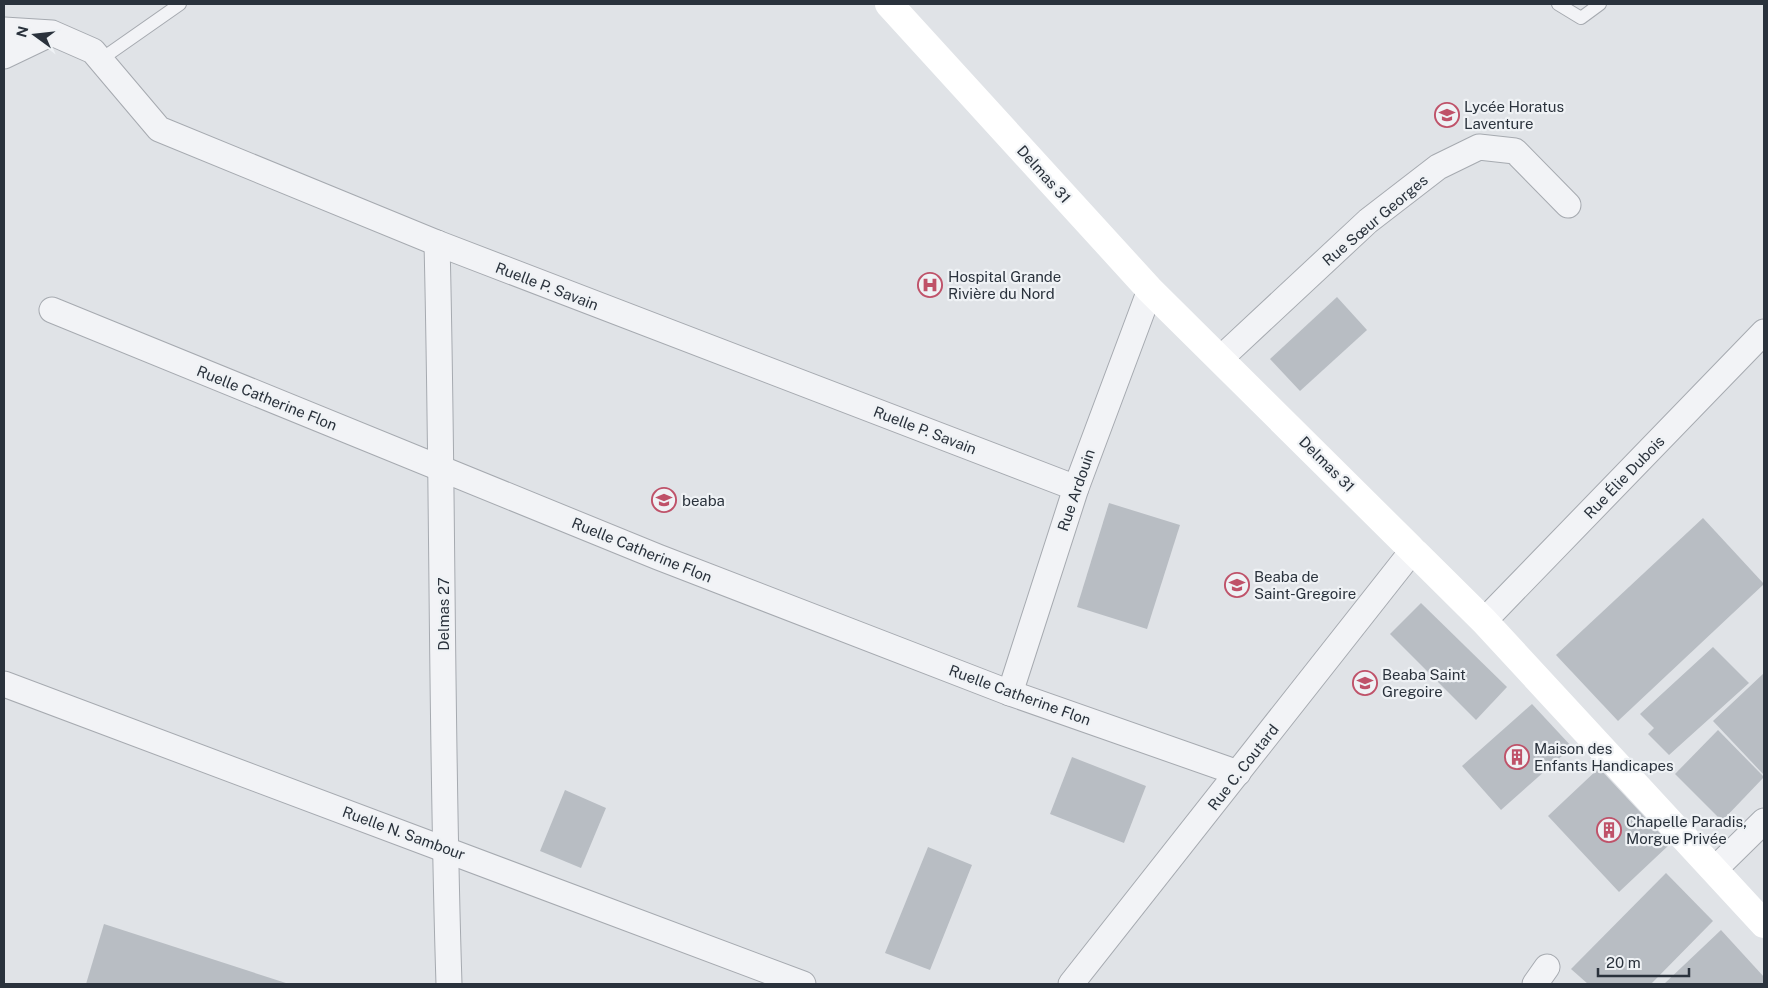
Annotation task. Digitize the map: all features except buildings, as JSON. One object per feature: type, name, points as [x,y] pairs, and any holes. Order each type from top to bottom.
[{"type":"street","name":"Delmas 31","points":[[890,4],[1150,290],[1484,621],[1764,924]]},
{"type":"street","points":[[4,30],[52,33]]},
{"type":"street","name":"Ruelle P. Savain","points":[[52,33],[93,51],[159,129],[437,243],[1076,488]]},
{"type":"street","points":[[4,56],[52,33]]},
{"type":"street","name":"Rue Sœur Georges","points":[[1220,359],[1368,221],[1438,167],[1480,147],[1515,150],[1568,205]]},
{"type":"street","name":"Delmas 27","points":[[437,243],[442,469],[445,848],[449,984]]},
{"type":"street","name":"Rue Ardouin","points":[[1010,693],[1076,488],[1150,290]]},
{"type":"street","name":"Ruelle Catherine Flon","points":[[52,310],[658,557],[1010,693],[1238,773]]},
{"type":"street","name":"Rue Élie Dubois","points":[[1484,621],[1764,332]]},
{"type":"street","name":"Rue C. Coutard","points":[[1071,984],[1413,550]]},
{"type":"street","name":"Ruelle N. Sambour","points":[[4,684],[803,984]]},
{"type":"street","points":[[1714,870],[1764,821]]},
{"type":"lane","points":[[100,60],[180,4]]},
{"type":"lane","points":[[1558,4],[1581,18],[1600,4]]},
{"type":"place","name":"Lycée Horatus Laventure","points":[[1447,115]]},
{"type":"place","name":"Hospital Grande Rivière du Nord","points":[[930,285]]},
{"type":"place","name":"beaba","points":[[664,500]]},
{"type":"place","name":"Beaba de Saint-Gregoire","points":[[1237,585]]},
{"type":"place","name":"Beaba Saint Gregoire","points":[[1365,683]]},
{"type":"place","name":"Maison des Enfants Handicapes","points":[[1517,757]]},
{"type":"place","name":"Chapelle Paradis, Morgue Privée","points":[[1609,830]]}]
